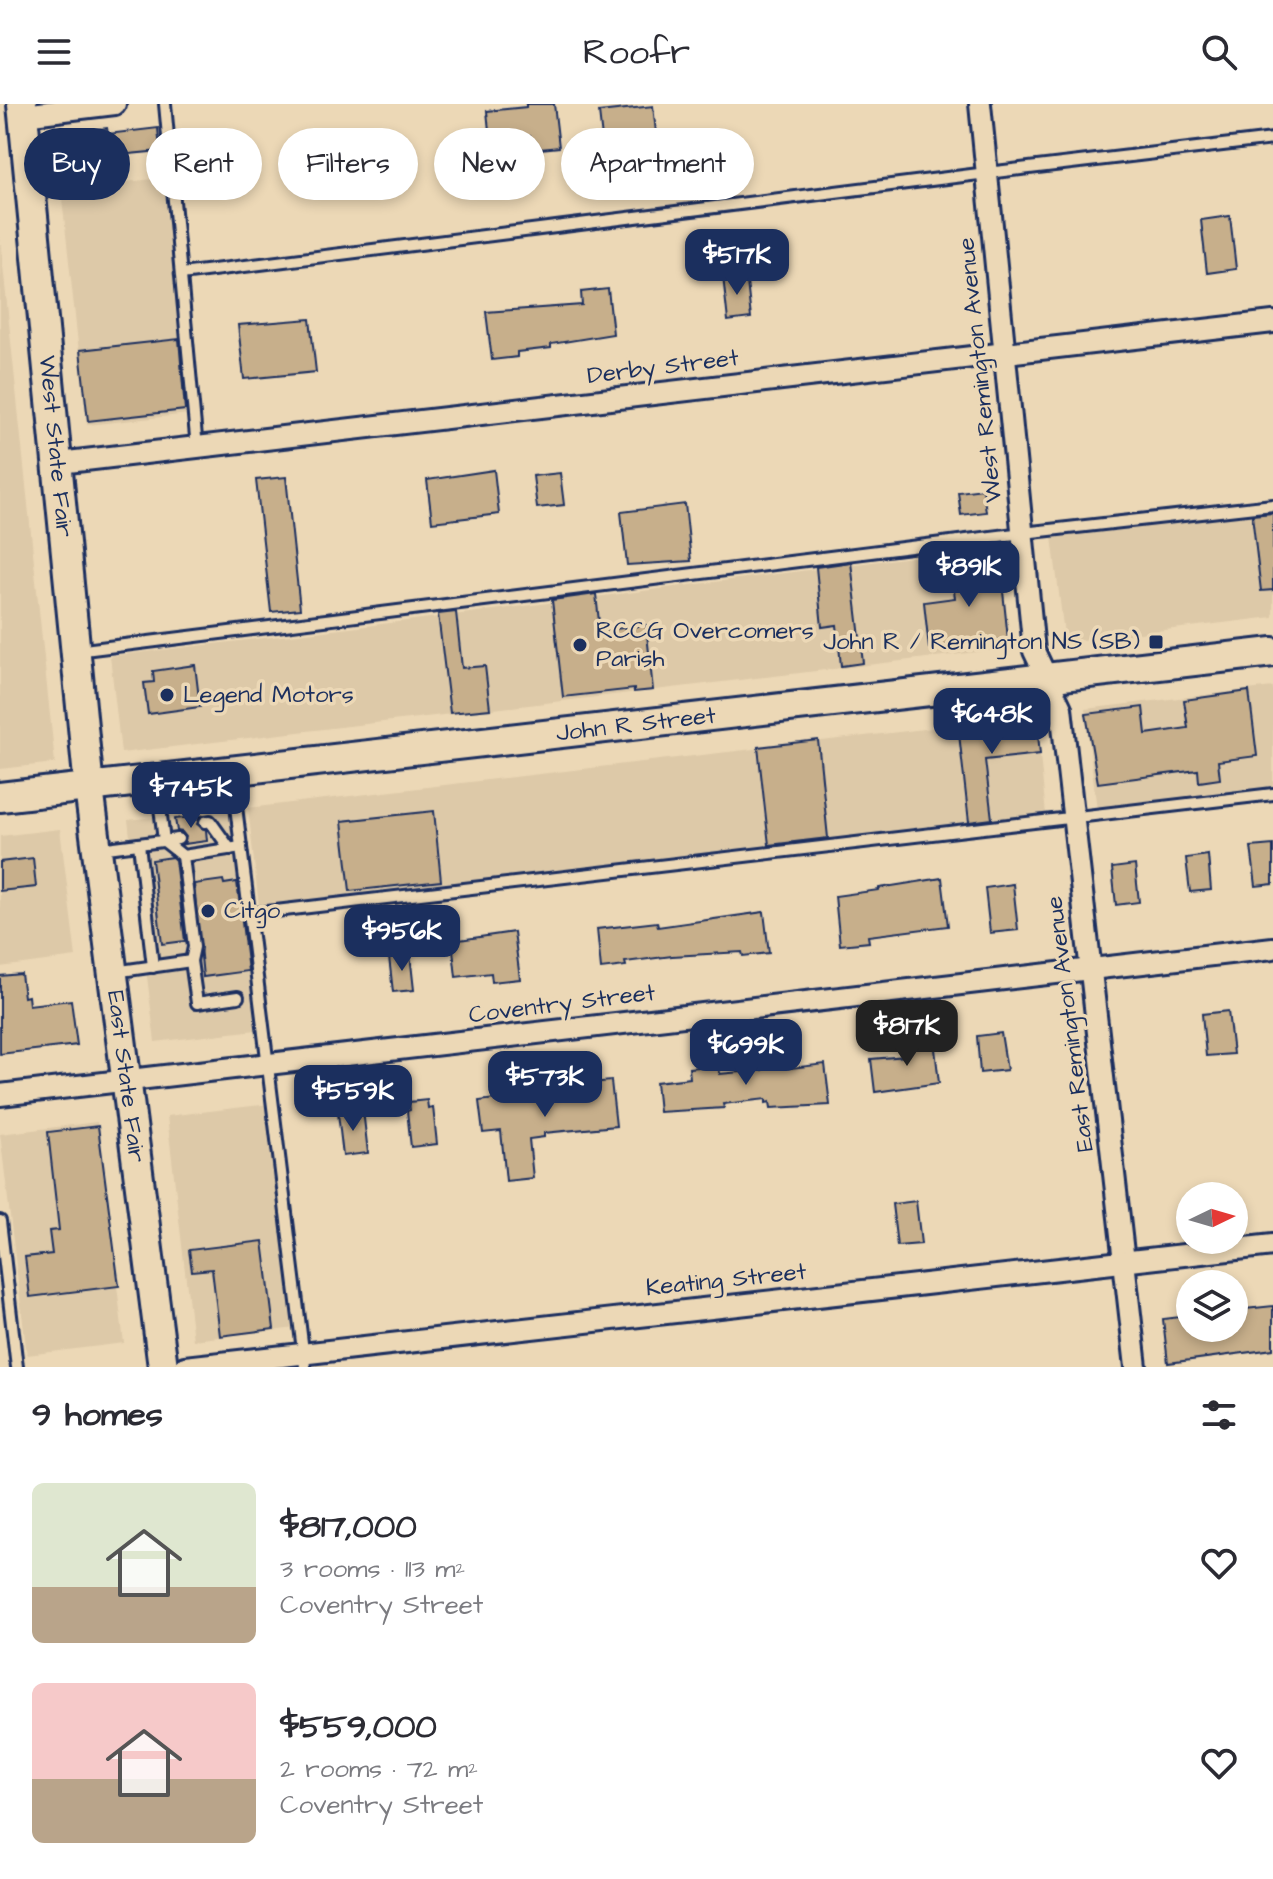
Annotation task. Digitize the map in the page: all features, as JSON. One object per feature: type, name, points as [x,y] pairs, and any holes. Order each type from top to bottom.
[{"type":"main road","name":"West State Fair","points":[[22,109],[89,788]]},
{"type":"main road","name":"John R Street","points":[[0,797],[1273,652]]},
{"type":"main road","name":"East State Fair","points":[[89,788],[163,1367]]},
{"type":"street","points":[[22,109],[115,104]]},
{"type":"street","name":"West Remington Avenue","points":[[980,104],[1034,651],[1046,677]]},
{"type":"street","name":"Derby Street","points":[[59,463],[1273,322]]},
{"type":"street","name":"East Remington Avenue","points":[[1046,677],[1061,708],[1136,1367]]},
{"type":"street","name":"Coventry Street","points":[[0,1095],[1273,948]]},
{"type":"street","name":"Keating Street","points":[[185,1367],[305,1360],[1273,1245]]},
{"type":"lane","points":[[165,104],[197,448]]},
{"type":"lane","points":[[181,274],[1273,139]]},
{"type":"lane","points":[[75,651],[1023,533],[1273,505]]},
{"type":"lane","points":[[232,772],[235,848],[250,914],[305,1360]]},
{"type":"lane","points":[[157,780],[164,841],[183,856],[235,848]]},
{"type":"lane","points":[[250,914],[1273,794]]},
{"type":"lane","points":[[205,822],[210,821],[235,848]]},
{"type":"lane","points":[[162,827],[176,826]]},
{"type":"lane","points":[[206,835],[219,834]]},
{"type":"lane","points":[[97,850],[178,839]]},
{"type":"lane","points":[[139,844],[150,888],[153,967]]},
{"type":"lane","points":[[183,856],[197,1003],[238,997]]},
{"type":"lane","points":[[112,972],[191,961]]},
{"type":"lane","points":[[0,1221],[17,1367]]},
{"type":"shaded area","points":[[146,180],[146,200],[165,200],[189,414],[87,425],[62,200],[130,200],[130,182]]},
{"type":"shaded area","points":[[0,237],[55,763],[0,769]]},
{"type":"shaded area","points":[[1273,512],[1273,617],[1065,642],[1052,537]]},
{"type":"shaded area","points":[[999,546],[1011,648],[121,753],[110,656]]},
{"type":"shaded area","points":[[1273,687],[1273,790],[1097,810],[1085,709]]},
{"type":"shaded area","points":[[1036,716],[1046,815],[259,906],[248,808]]},
{"type":"shaded area","points":[[228,808],[256,1030],[155,1042],[128,820]]},
{"type":"shaded area","points":[[60,829],[76,957],[0,967],[0,836]]},
{"type":"shaded area","points":[[270,1104],[296,1328],[193,1340],[167,1116]]},
{"type":"shaded area","points":[[97,1122],[124,1343],[27,1355],[0,1134]]},
{"type":"building","points":[[526,104],[554,104],[559,147],[545,148],[545,128],[489,128],[487,111],[526,107]]},
{"type":"building","points":[[653,106],[656,128],[601,128],[599,112]]},
{"type":"building","points":[[146,129],[146,152],[130,154],[130,131]]},
{"type":"building","points":[[1230,216],[1236,269],[1207,273],[1201,220]]},
{"type":"building","points":[[746,273],[751,318],[728,321],[723,276]]},
{"type":"building","points":[[608,289],[613,334],[551,344],[551,348],[517,352],[517,357],[492,360],[486,312],[582,305],[581,292]]},
{"type":"building","points":[[310,319],[316,372],[244,379],[238,325]]},
{"type":"building","points":[[179,339],[185,410],[88,421],[80,350]]},
{"type":"building","points":[[494,470],[499,514],[432,522],[427,480]]},
{"type":"building","points":[[560,473],[564,505],[537,508],[533,476]]},
{"type":"building","points":[[286,477],[300,609],[271,612],[256,480]]},
{"type":"building","points":[[983,489],[986,512],[961,515],[958,492]]},
{"type":"building","points":[[685,504],[691,561],[627,565],[621,512]]},
{"type":"building","points":[[1273,513],[1273,590],[1261,591],[1252,515]]},
{"type":"building","points":[[851,562],[863,663],[841,666],[837,625],[822,627],[816,567]]},
{"type":"building","points":[[1000,563],[1008,639],[929,648],[924,602],[955,598],[951,569]]},
{"type":"building","points":[[596,594],[600,631],[646,625],[653,690],[634,692],[634,689],[563,697],[552,600]]},
{"type":"building","points":[[456,612],[462,668],[485,666],[490,709],[450,713],[438,614]]},
{"type":"building","points":[[195,665],[200,707],[148,714],[144,683],[154,682],[153,671]]},
{"type":"building","points":[[1249,691],[1257,756],[1218,761],[1220,779],[1199,782],[1198,770],[1098,783],[1086,714],[1143,707],[1146,734],[1188,728],[1184,700]]},
{"type":"building","points":[[1036,716],[1040,754],[985,760],[992,819],[969,822],[958,725]]},
{"type":"building","points":[[818,740],[828,838],[769,845],[758,747]]},
{"type":"building","points":[[434,811],[441,881],[350,891],[342,821]]},
{"type":"building","points":[[200,816],[197,824],[206,830],[207,841],[184,844],[186,837],[177,831],[175,819]]},
{"type":"building","points":[[1273,845],[1273,884],[1256,886],[1251,847]]},
{"type":"building","points":[[1208,855],[1211,890],[1190,892],[1186,858]]},
{"type":"building","points":[[172,857],[175,860],[185,941],[162,944],[152,860]]},
{"type":"building","points":[[33,858],[36,887],[0,891],[0,862]]},
{"type":"building","points":[[1135,865],[1139,902],[1116,905],[1112,868]]},
{"type":"building","points":[[942,878],[948,926],[868,936],[869,942],[840,945],[835,896]]},
{"type":"building","points":[[223,880],[224,884],[237,882],[248,971],[203,977],[194,884]]},
{"type":"building","points":[[1013,884],[1018,930],[990,933],[985,888]]},
{"type":"building","points":[[764,912],[769,953],[672,956],[625,962],[626,966],[601,969],[597,929],[657,922],[658,927]]},
{"type":"building","points":[[514,932],[520,979],[492,982],[491,973],[456,977],[452,941]]},
{"type":"building","points":[[410,954],[414,990],[393,992],[389,957]]},
{"type":"building","points":[[21,974],[24,997],[28,996],[29,1005],[71,1000],[77,1045],[0,1054],[0,976]]},
{"type":"building","points":[[1228,1011],[1233,1054],[1206,1056],[1202,1014]]},
{"type":"building","points":[[1001,1033],[1007,1070],[980,1073],[977,1036]]},
{"type":"building","points":[[934,1040],[939,1083],[875,1092],[871,1059],[906,1056],[904,1044]]},
{"type":"building","points":[[790,1057],[791,1068],[825,1064],[830,1105],[771,1108],[766,1099],[723,1104],[724,1108],[659,1112],[656,1082],[690,1078],[689,1068],[719,1065],[720,1074],[762,1070],[761,1060]]},
{"type":"building","points":[[611,1081],[616,1126],[544,1133],[544,1137],[529,1139],[533,1178],[506,1181],[501,1131],[483,1133],[479,1101],[550,1092],[549,1087]]},
{"type":"building","points":[[427,1100],[428,1108],[433,1107],[437,1144],[411,1147],[409,1102]]},
{"type":"building","points":[[363,1110],[368,1153],[343,1156],[338,1113]]},
{"type":"building","points":[[98,1126],[119,1286],[30,1297],[25,1257],[52,1254],[49,1231],[59,1230],[48,1132]]},
{"type":"building","points":[[916,1201],[921,1244],[897,1246],[892,1204]]},
{"type":"building","points":[[263,1241],[274,1329],[220,1336],[212,1269],[192,1271],[189,1250]]},
{"type":"building","points":[[1273,1306],[1273,1349],[1168,1363],[1163,1319],[1176,1317],[1176,1342],[1248,1342],[1248,1309]]},
{"type":"place","name":"John R / Remington NS (SB)","points":[[1156,642]]},
{"type":"place","name":"RCCG Overcomers Parish","points":[[580,645]]},
{"type":"place","name":"Legend Motors","points":[[167,695]]},
{"type":"place","name":"Citgo","points":[[208,911]]}]
